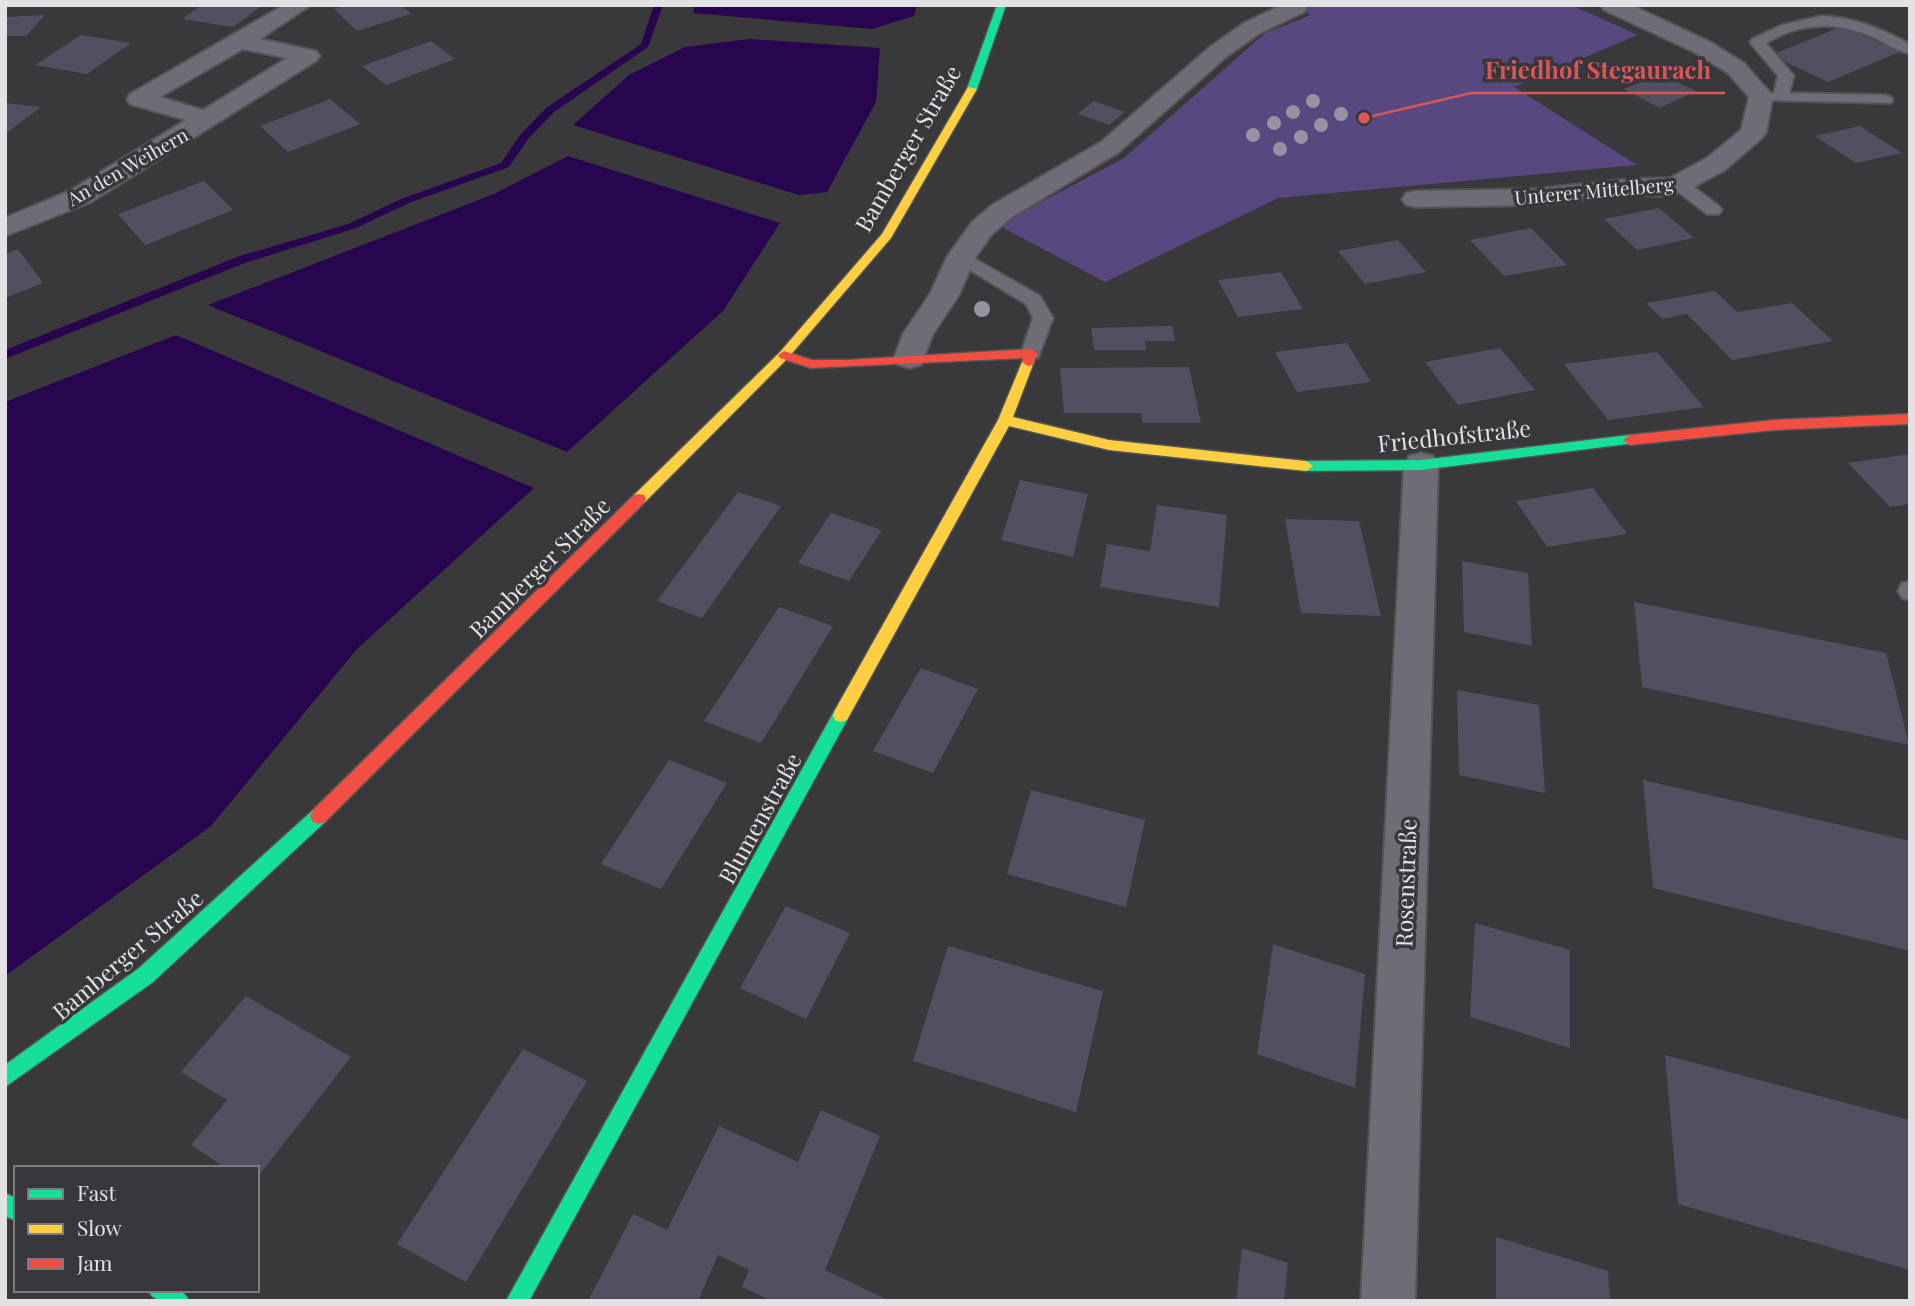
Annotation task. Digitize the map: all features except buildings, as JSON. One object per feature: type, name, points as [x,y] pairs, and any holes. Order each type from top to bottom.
[{"type":"street","name":"An den Weihern","points":[[208,119],[139,99],[300,5]]},
{"type":"street","name":"Bamberger Straße","points":[[5,1077],[146,975],[313,822],[784,355],[887,236],[973,87],[1002,5]]},
{"type":"street","points":[[1612,5],[1702,47],[1736,68],[1770,97]]},
{"type":"street","points":[[910,358],[918,334],[944,295],[961,257],[982,228],[1002,211],[1110,147],[1218,52],[1252,28],[1296,7]]},
{"type":"street","name":"An den Weihern","points":[[5,228],[81,196],[308,56],[240,41]]},
{"type":"street","name":"Unterer Mittelberg","points":[[1416,200],[1535,197],[1631,187],[1664,188],[1679,184],[1717,164],[1753,133],[1770,97]]},
{"type":"street","points":[[784,355],[811,365],[1031,353]]},
{"type":"street","name":"Blumenstraße","points":[[517,1301],[1005,420],[1031,353]]},
{"type":"street","name":"Friedhofstraße","points":[[1005,420],[1109,445],[1320,467],[1422,465],[1537,449],[1760,427],[1910,419]]},
{"type":"street","name":"Rosenstraße","points":[[1388,1301],[1422,465]]},
{"type":"street","points":[[162,1292],[178,1301]]},
{"type":"lane","points":[[1770,97],[1786,76],[1757,42],[1810,20],[1833,19],[1858,26],[1910,50]]},
{"type":"lane","points":[[1770,97],[1885,100]]},
{"type":"lane","points":[[1679,184],[1713,210]]},
{"type":"lane","points":[[961,257],[1033,300],[1043,318],[1031,353]]},
{"type":"shaded area","points":[[695,5],[917,5],[914,16],[872,29],[693,13]]},
{"type":"shaded area","points":[[1294,5],[1571,5],[1638,35],[1514,87],[1637,165],[1278,198],[1105,282],[998,225],[1124,158],[1265,33],[1311,15]]},
{"type":"shaded area","points":[[750,39],[880,48],[876,102],[827,192],[799,195],[573,125],[629,75],[685,47]]},
{"type":"shaded area","points":[[568,156],[780,223],[723,311],[567,452],[208,305],[494,194]]},
{"type":"shaded area","points":[[176,335],[534,488],[357,649],[211,826],[5,976],[5,402]]},
{"type":"waterway","points":[[5,355],[241,260],[352,226],[405,201],[505,165],[524,137],[550,110],[645,45],[659,5]]},
{"type":"traffic: fast","points":[[972,89],[1002,5]]},
{"type":"traffic: fast","points":[[1306,466],[1421,465],[1630,440]]},
{"type":"traffic: fast","points":[[517,1301],[841,715]]},
{"type":"traffic: fast","points":[[5,1077],[146,975],[319,816]]},
{"type":"traffic: fast","points":[[5,1204],[14,1209]]},
{"type":"traffic: fast","points":[[162,1292],[178,1301]]},
{"type":"traffic: slow","points":[[639,499],[784,355],[887,236],[972,89]]},
{"type":"traffic: slow","points":[[841,715],[1005,420],[1028,362]]},
{"type":"traffic: slow","points":[[1005,420],[1109,445],[1306,466]]},
{"type":"traffic: jam","points":[[784,355],[811,364],[847,364],[1031,353],[1028,362]]},
{"type":"traffic: jam","points":[[1630,440],[1774,425],[1910,419]]},
{"type":"traffic: jam","points":[[319,816],[639,499]]},
{"type":"place","name":"Friedhof Stegaurach","points":[[1364,118]]}]
